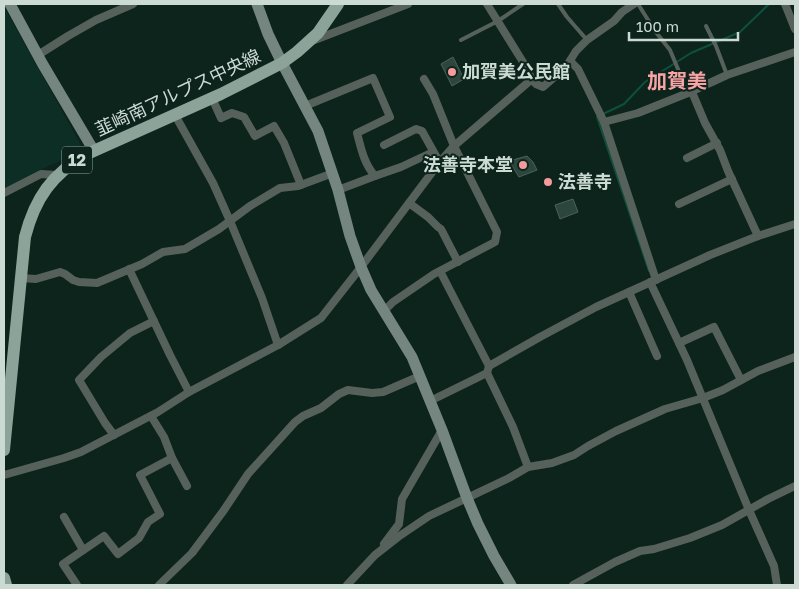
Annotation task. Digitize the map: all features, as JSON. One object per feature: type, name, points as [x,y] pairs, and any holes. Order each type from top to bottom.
[{"type":"main road","name":"韮崎南アルプス中央線","points":[[4,450],[25,237],[39,200],[57,175],[73,162],[94,151],[212,98],[282,63],[318,33],[338,4]]},
{"type":"main road","points":[[4,578],[6,585]]},
{"type":"street","points":[[10,4],[94,151]]},
{"type":"street","points":[[38,55],[96,20],[133,4]]},
{"type":"street","points":[[257,4],[268,34],[318,131],[333,173],[350,236],[371,290],[412,357],[467,498],[490,548],[511,585]]},
{"type":"street","points":[[310,41],[408,4]]},
{"type":"street","points":[[487,4],[532,79],[536,84],[543,87],[566,67],[576,51],[588,40],[614,22],[622,12],[634,4]]},
{"type":"street","points":[[785,4],[795,29]]},
{"type":"street","points":[[602,118],[638,114],[727,75],[795,52]]},
{"type":"street","points":[[570,61],[578,69],[602,118],[653,281],[774,566],[777,585]]},
{"type":"street","points":[[305,106],[372,78],[390,117],[357,133],[362,153],[370,171],[375,176]]},
{"type":"street","points":[[4,474],[73,455],[151,416],[189,392],[278,345],[321,318],[454,146],[532,79]]},
{"type":"street","points":[[384,311],[393,302],[440,271],[495,242],[497,232],[454,146],[433,94],[424,80]]},
{"type":"street","points":[[690,92],[717,143],[758,236]]},
{"type":"street","points":[[212,98],[220,118],[232,113],[244,117],[255,136],[274,126],[284,143],[302,185]]},
{"type":"street","points":[[174,115],[213,183],[262,298],[278,345]]},
{"type":"street","points":[[384,145],[416,129],[422,131],[439,163]]},
{"type":"street","points":[[687,158],[717,143]]},
{"type":"street","points":[[338,190],[401,167],[433,152]]},
{"type":"street","points":[[20,278],[36,279],[60,272],[79,282],[97,283],[142,264],[163,252],[185,249],[219,229],[250,206],[280,188],[302,185],[333,173]]},
{"type":"street","points":[[4,193],[41,174],[57,175]]},
{"type":"street","points":[[679,204],[732,179]]},
{"type":"street","points":[[409,203],[441,229],[458,262]]},
{"type":"street","points":[[430,401],[488,370],[540,337],[596,307],[710,254],[795,224]]},
{"type":"street","points":[[129,268],[189,392]]},
{"type":"street","points":[[440,271],[488,370],[528,467]]},
{"type":"street","points":[[629,292],[658,356]]},
{"type":"street","points":[[114,434],[105,423],[79,380],[101,357],[130,333],[154,321]]},
{"type":"street","points":[[680,343],[714,327],[742,380]]},
{"type":"street","points":[[347,585],[375,556],[398,536],[429,516],[528,467],[574,455],[616,431],[665,409],[723,390],[758,371],[795,357]]},
{"type":"street","points":[[161,584],[192,553],[248,474],[295,422],[321,408],[338,394],[348,390],[372,393],[384,392],[420,376]]},
{"type":"street","points":[[151,416],[164,437],[172,458],[187,486]]},
{"type":"street","points":[[375,556],[399,524],[402,499],[442,430]]},
{"type":"street","points":[[77,585],[63,564],[104,536],[118,554],[139,538],[148,522],[160,514],[140,475],[172,458]]},
{"type":"street","points":[[574,585],[615,562],[640,551],[654,549],[690,538],[722,525],[795,486]]},
{"type":"street","points":[[64,516],[83,550]]},
{"type":"lane","points":[[461,40],[498,21],[523,4]]},
{"type":"lane","points":[[558,4],[588,40]]},
{"type":"lane","points":[[638,4],[670,50],[690,92]]},
{"type":"lane","points":[[706,26],[727,75]]},
{"type":"shaded area","points":[[4,7],[81,145],[80,152],[33,173],[4,190]]},
{"type":"building","name":"加賀美公民館","points":[[453,57],[464,79],[452,86],[441,64]]},
{"type":"building","name":"法善寺本堂","points":[[527,156],[537,170],[519,177],[509,161]]},
{"type":"building","points":[[573,199],[578,212],[560,219],[555,205]]},
{"type":"waterway","points":[[603,114],[624,104],[645,82],[691,53],[740,32],[769,4]]},
{"type":"waterway","points":[[599,116],[597,117],[649,271]]},
{"type":"place","name":"加賀美公民館","points":[[452,72]]},
{"type":"place","name":"法善寺本堂","points":[[523,165]]},
{"type":"place","name":"法善寺","points":[[548,182]]},
{"type":"district","name":"加賀美","points":[[677,81]]}]
